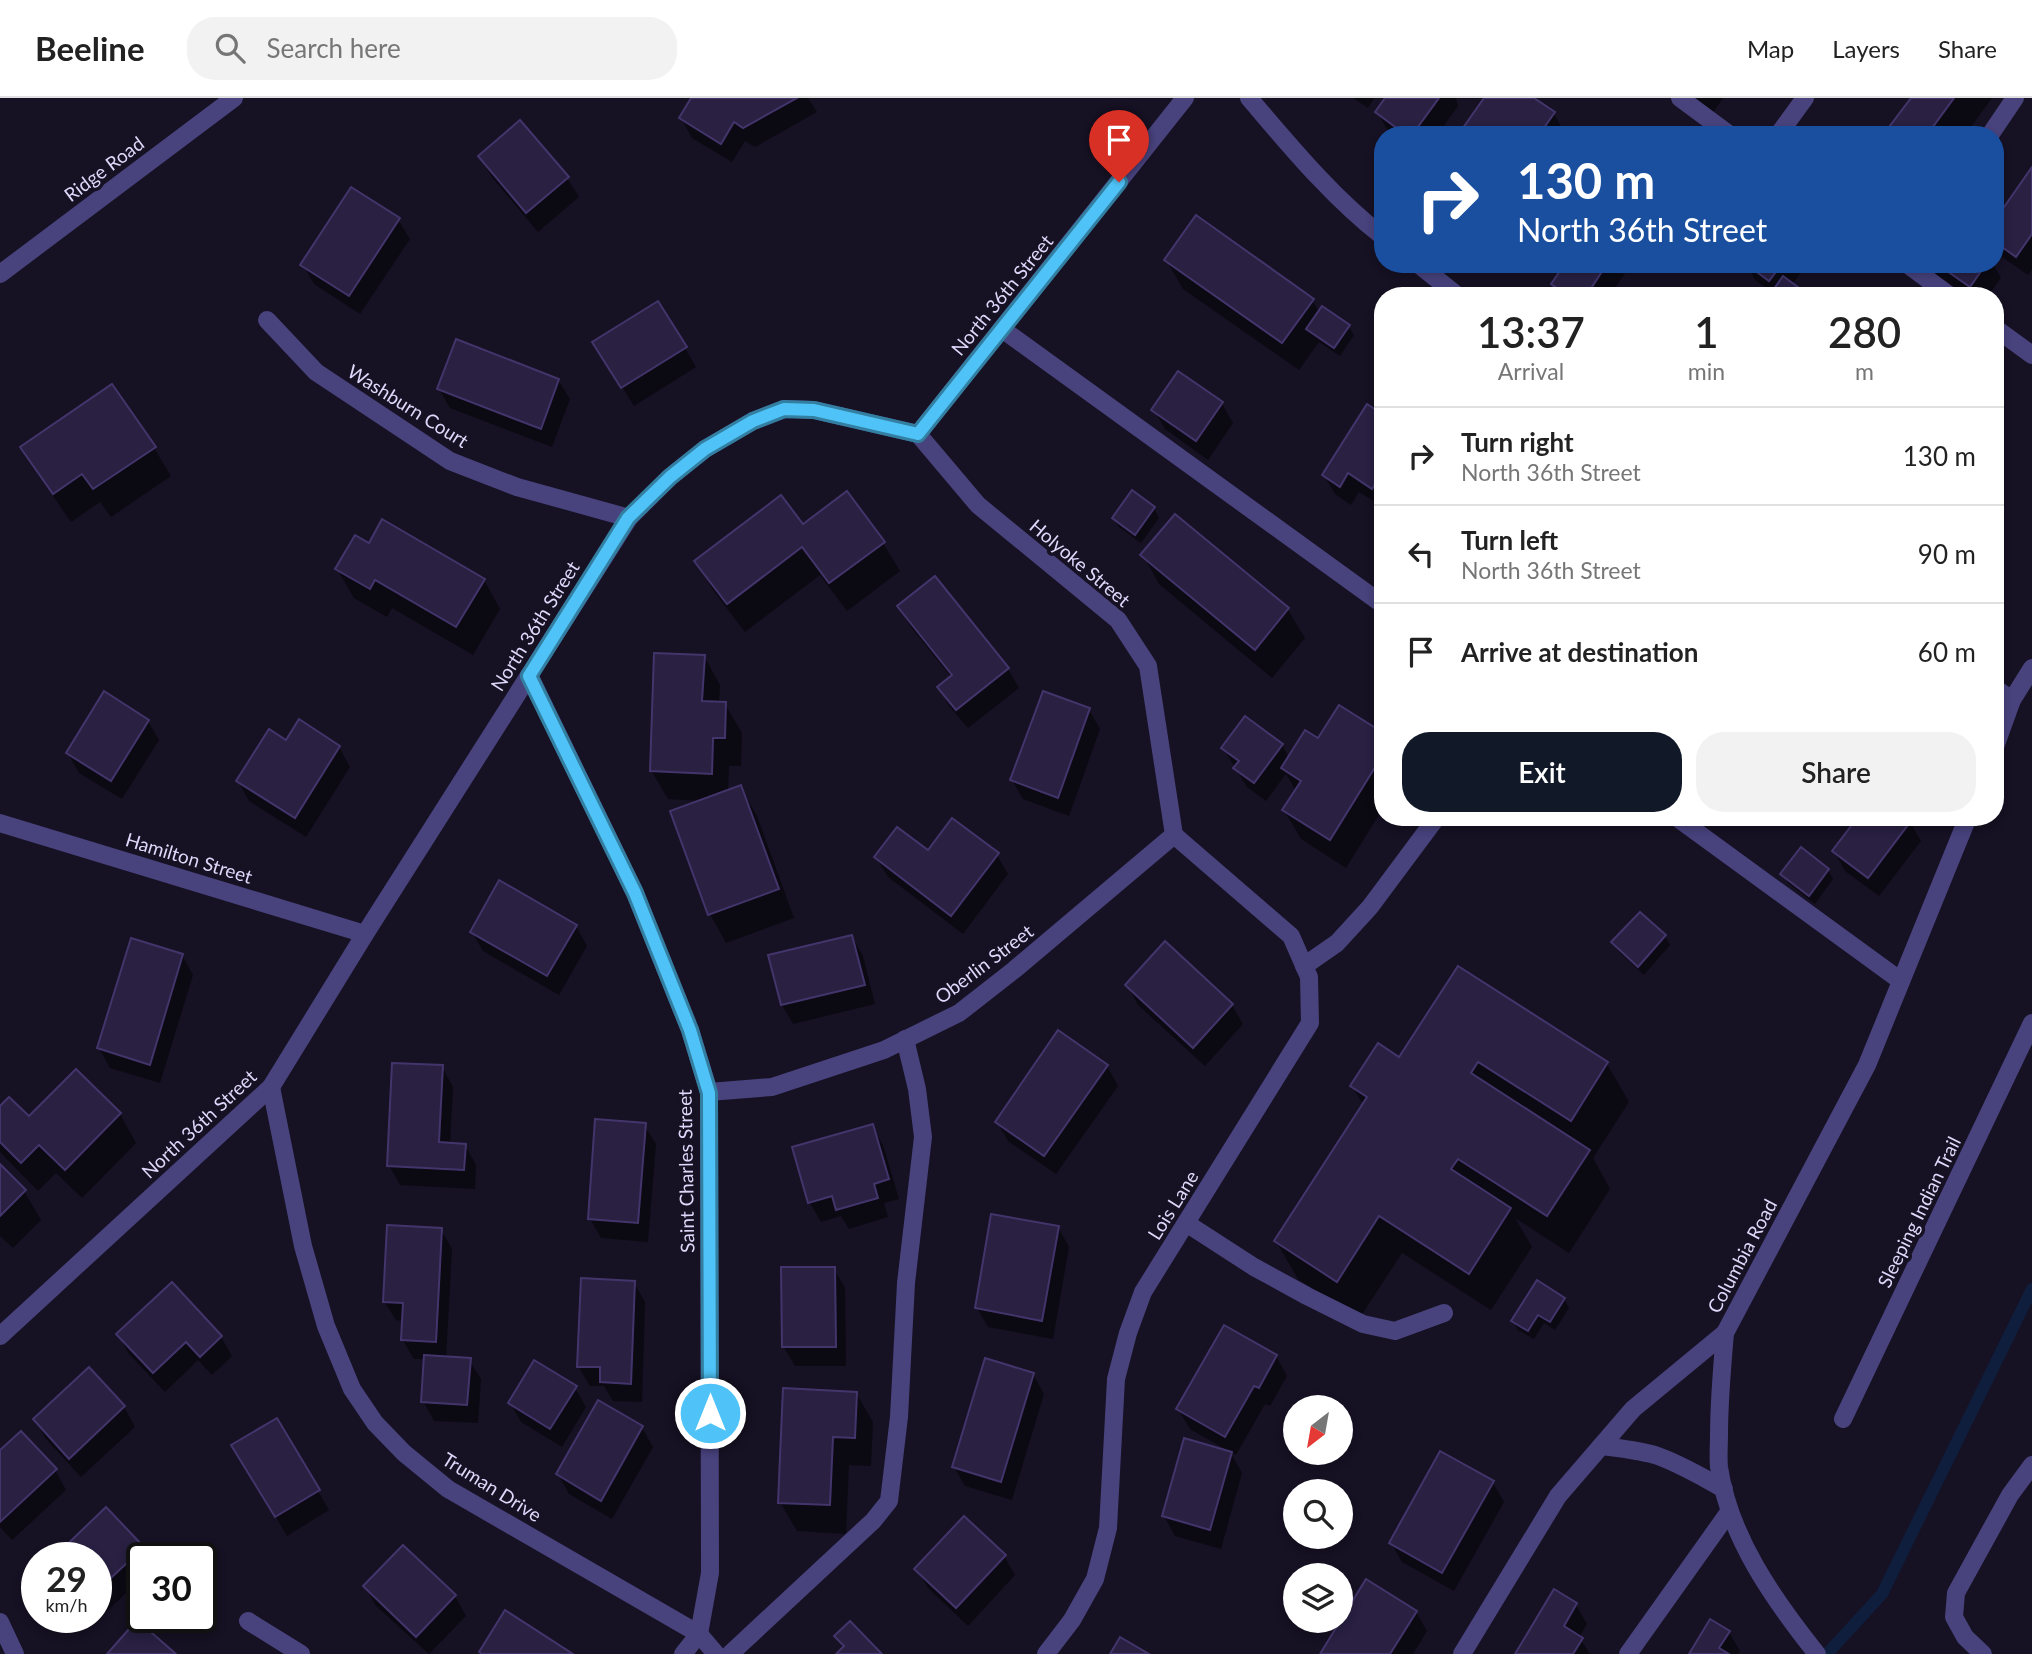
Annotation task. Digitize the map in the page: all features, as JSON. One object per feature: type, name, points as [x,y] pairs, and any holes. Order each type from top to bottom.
[{"type":"street","name":"Ridge Road","points":[[0,274],[234,98]]},
{"type":"street","name":"North 36th Street","points":[[1,1334],[271,1087],[628,518],[670,477],[705,449],[753,421],[784,409],[814,410],[918,434],[1185,98]]},
{"type":"street","points":[[1249,98],[1297,154],[1374,230]]},
{"type":"street","points":[[1680,98],[1718,126]]},
{"type":"street","points":[[1785,126],[1805,98]]},
{"type":"street","points":[[1996,126],[2015,98]]},
{"type":"street","points":[[1429,273],[1447,287]]},
{"type":"street","points":[[1919,273],[1938,287]]},
{"type":"street","name":"Washburn Court","points":[[267,320],[316,372],[450,461],[517,487],[628,518]]},
{"type":"street","points":[[1002,328],[1374,598]]},
{"type":"street","points":[[2004,335],[2032,355]]},
{"type":"street","name":"Holyoke Street","points":[[918,434],[978,505],[1118,620],[1148,666],[1174,835]]},
{"type":"street","points":[[2004,722],[2012,700],[2032,668]]},
{"type":"street","name":"Saint Charles Street","points":[[529,676],[635,893],[690,1030],[709,1093],[710,1573],[699,1634]]},
{"type":"street","points":[[2004,694],[2012,700]]},
{"type":"street","points":[[2012,700],[2032,694]]},
{"type":"street","name":"Hamilton Street","points":[[0,823],[365,934]]},
{"type":"street","points":[[1304,966],[1337,943],[1362,916],[1430,826]]},
{"type":"street","points":[[1688,826],[1901,981]]},
{"type":"street","name":"Columbia Road","points":[[1462,1654],[1558,1496],[1633,1409],[1725,1334],[1867,1065],[1964,826]]},
{"type":"street","name":"Lois Lane","points":[[1046,1654],[1072,1620],[1095,1579],[1108,1528],[1116,1379],[1143,1292],[1310,1023],[1310,977],[1291,936],[1174,835]]},
{"type":"street","name":"Oberlin Street","points":[[709,1093],[772,1087],[884,1050],[959,1013],[1174,835]]},
{"type":"street","name":"Sleeping Indian Trail","points":[[1843,1419],[2032,1023]]},
{"type":"street","points":[[730,1654],[873,1521],[889,1501],[899,1417],[906,1283],[923,1137],[917,1089],[905,1039]]},
{"type":"street","name":"Truman Drive","points":[[271,1087],[303,1246],[326,1326],[352,1389],[375,1423],[404,1453],[449,1489],[699,1634],[716,1654]]},
{"type":"street","points":[[1186,1223],[1254,1267],[1363,1324],[1395,1331],[1444,1313]]},
{"type":"street","points":[[1725,1334],[1719,1408],[1719,1465],[1729,1512],[1748,1553],[1773,1594],[1817,1654]]},
{"type":"street","points":[[1601,1446],[1656,1455],[1724,1489]]},
{"type":"street","points":[[1983,1654],[1965,1636],[1954,1617],[1956,1593],[2010,1495],[2032,1465]]},
{"type":"street","points":[[1628,1654],[1729,1512]]},
{"type":"street","points":[[248,1621],[301,1654]]},
{"type":"street","points":[[0,1622],[15,1654]]},
{"type":"street","points":[[682,1654],[699,1634]]},
{"type":"building","points":[[691,98],[797,98],[743,128],[734,122],[721,144],[679,118]]},
{"type":"building","points":[[1385,98],[1439,98],[1419,126],[1394,126],[1375,112]]},
{"type":"building","points":[[1484,98],[1534,98],[1555,112],[1545,126],[1464,126]]},
{"type":"building","points":[[1911,98],[1954,98],[1934,126],[1890,126]]},
{"type":"building","points":[[520,120],[569,177],[526,213],[478,156]]},
{"type":"building","points":[[2032,167],[2032,234],[2016,257],[2004,248],[2004,207]]},
{"type":"building","points":[[351,187],[400,218],[349,296],[300,265]]},
{"type":"building","points":[[1196,215],[1314,299],[1282,343],[1164,260]]},
{"type":"building","points":[[1559,273],[1601,273],[1592,287],[1555,287],[1551,284]]},
{"type":"building","points":[[1758,273],[1775,273],[1769,281]]},
{"type":"building","points":[[1950,273],[1980,273],[1970,287]]},
{"type":"building","points":[[1783,276],[1798,287],[1775,287]]},
{"type":"building","points":[[658,301],[687,347],[621,388],[592,342]]},
{"type":"building","points":[[1322,306],[1350,325],[1334,348],[1306,329]]},
{"type":"building","points":[[456,339],[559,379],[541,429],[437,389]]},
{"type":"building","points":[[1178,371],[1223,402],[1196,441],[1151,410]]},
{"type":"building","points":[[112,384],[156,447],[93,489],[82,474],[53,494],[20,447]]},
{"type":"building","points":[[1367,404],[1374,409],[1372,489],[1348,473],[1340,487],[1322,475]]},
{"type":"building","points":[[1132,490],[1155,507],[1135,535],[1112,518]]},
{"type":"building","points":[[847,491],[885,542],[829,583],[802,547],[727,604],[694,561],[781,495],[803,524]]},
{"type":"building","points":[[1175,514],[1289,608],[1255,650],[1140,555]]},
{"type":"building","points":[[382,519],[485,579],[456,627],[375,580],[370,589],[335,569],[355,535],[369,543]]},
{"type":"building","points":[[935,576],[1009,668],[956,710],[937,687],[952,675],[897,606]]},
{"type":"building","points":[[654,653],[705,655],[702,701],[726,702],[725,738],[713,738],[712,774],[650,771]]},
{"type":"building","points":[[104,691],[149,720],[111,781],[66,753]]},
{"type":"building","points":[[1043,691],[1090,708],[1058,798],[1010,780]]},
{"type":"building","points":[[1339,705],[1374,727],[1374,769],[1330,840],[1282,810],[1301,781],[1281,768],[1305,730],[1318,738]]},
{"type":"building","points":[[1245,716],[1283,744],[1254,783],[1233,768],[1239,761],[1221,748]]},
{"type":"building","points":[[299,719],[340,746],[295,818],[236,781],[269,729],[286,740]]},
{"type":"building","points":[[741,785],[779,889],[708,915],[670,811]]},
{"type":"building","points":[[952,818],[999,853],[951,916],[874,857],[897,827],[928,850]]},
{"type":"building","points":[[1851,826],[1907,826],[1868,878],[1832,851]]},
{"type":"building","points":[[1801,847],[1829,869],[1809,896],[1780,874]]},
{"type":"building","points":[[499,880],[577,925],[547,976],[470,932]]},
{"type":"building","points":[[1640,912],[1666,935],[1638,967],[1611,942]]},
{"type":"building","points":[[852,935],[865,985],[781,1005],[768,955]]},
{"type":"building","points":[[131,938],[183,954],[150,1065],[97,1048]]},
{"type":"building","points":[[1165,941],[1233,1004],[1193,1048],[1125,985]]},
{"type":"building","points":[[1458,966],[1608,1062],[1571,1121],[1478,1062],[1471,1073],[1590,1150],[1547,1216],[1458,1159],[1451,1169],[1511,1208],[1469,1274],[1379,1216],[1337,1282],[1274,1241],[1367,1097],[1350,1086],[1378,1043],[1399,1057]]},
{"type":"building","points":[[1058,1030],[1108,1065],[1044,1156],[995,1122]]},
{"type":"building","points":[[392,1063],[443,1065],[439,1142],[466,1144],[464,1170],[387,1166]]},
{"type":"building","points":[[76,1069],[121,1113],[65,1170],[39,1145],[21,1163],[0,1142],[0,1106],[9,1097],[29,1116]]},
{"type":"building","points":[[595,1119],[646,1123],[638,1223],[588,1219]]},
{"type":"building","points":[[873,1124],[889,1179],[874,1184],[878,1198],[836,1210],[832,1196],[808,1203],[792,1147]]},
{"type":"building","points":[[0,1164],[26,1190],[0,1216]]},
{"type":"building","points":[[991,1214],[1059,1226],[1042,1321],[975,1308]]},
{"type":"building","points":[[387,1225],[442,1228],[436,1342],[401,1340],[403,1303],[383,1302]]},
{"type":"building","points":[[781,1267],[835,1267],[836,1347],[782,1347]]},
{"type":"building","points":[[581,1278],[635,1281],[631,1384],[600,1382],[600,1367],[577,1367]]},
{"type":"building","points":[[1537,1280],[1565,1298],[1550,1322],[1538,1315],[1528,1331],[1511,1321]]},
{"type":"building","points":[[172,1282],[222,1336],[200,1357],[186,1342],[153,1373],[116,1334]]},
{"type":"building","points":[[1224,1325],[1277,1355],[1259,1388],[1254,1386],[1225,1437],[1176,1409]]},
{"type":"building","points":[[424,1355],[471,1358],[467,1405],[421,1402]]},
{"type":"building","points":[[985,1358],[1034,1373],[1001,1482],[952,1467]]},
{"type":"building","points":[[534,1360],[577,1386],[550,1429],[508,1403]]},
{"type":"building","points":[[89,1367],[125,1406],[69,1459],[33,1419]]},
{"type":"building","points":[[783,1388],[857,1392],[855,1438],[833,1437],[830,1505],[778,1503]]},
{"type":"building","points":[[598,1400],[643,1426],[601,1501],[556,1474]]},
{"type":"building","points":[[277,1418],[320,1490],[275,1517],[231,1445]]},
{"type":"building","points":[[21,1431],[57,1469],[0,1522],[0,1450]]},
{"type":"building","points":[[1184,1438],[1232,1452],[1210,1530],[1162,1516]]},
{"type":"building","points":[[1440,1451],[1494,1481],[1442,1573],[1389,1543]]},
{"type":"building","points":[[106,1507],[139,1542],[126,1542],[126,1564],[112,1577],[112,1542],[70,1542]]},
{"type":"building","points":[[964,1516],[1006,1555],[956,1608],[914,1569]]},
{"type":"building","points":[[403,1545],[456,1595],[416,1637],[363,1586]]},
{"type":"building","points":[[1366,1579],[1417,1611],[1390,1654],[1320,1654],[1333,1633],[1353,1633],[1353,1600]]},
{"type":"building","points":[[1554,1589],[1577,1603],[1564,1626],[1583,1638],[1573,1654],[1515,1654]]},
{"type":"building","points":[[505,1610],[573,1654],[482,1654],[479,1652]]},
{"type":"building","points":[[1710,1619],[1730,1631],[1719,1648],[1729,1654],[1689,1654]]},
{"type":"building","points":[[850,1621],[882,1654],[836,1654],[844,1646],[834,1636]]},
{"type":"building","points":[[126,1632],[152,1633],[176,1654],[107,1654]]},
{"type":"building","points":[[1120,1637],[1149,1654],[1110,1654]]},
{"type":"waterway","points":[[1827,1654],[1882,1594],[2032,1289]]},
{"type":"route","points":[[710,1413],[709,1093],[690,1030],[635,893],[529,676],[628,518],[670,477],[705,449],[753,421],[784,409],[814,410],[918,434],[1119,182]]}]
